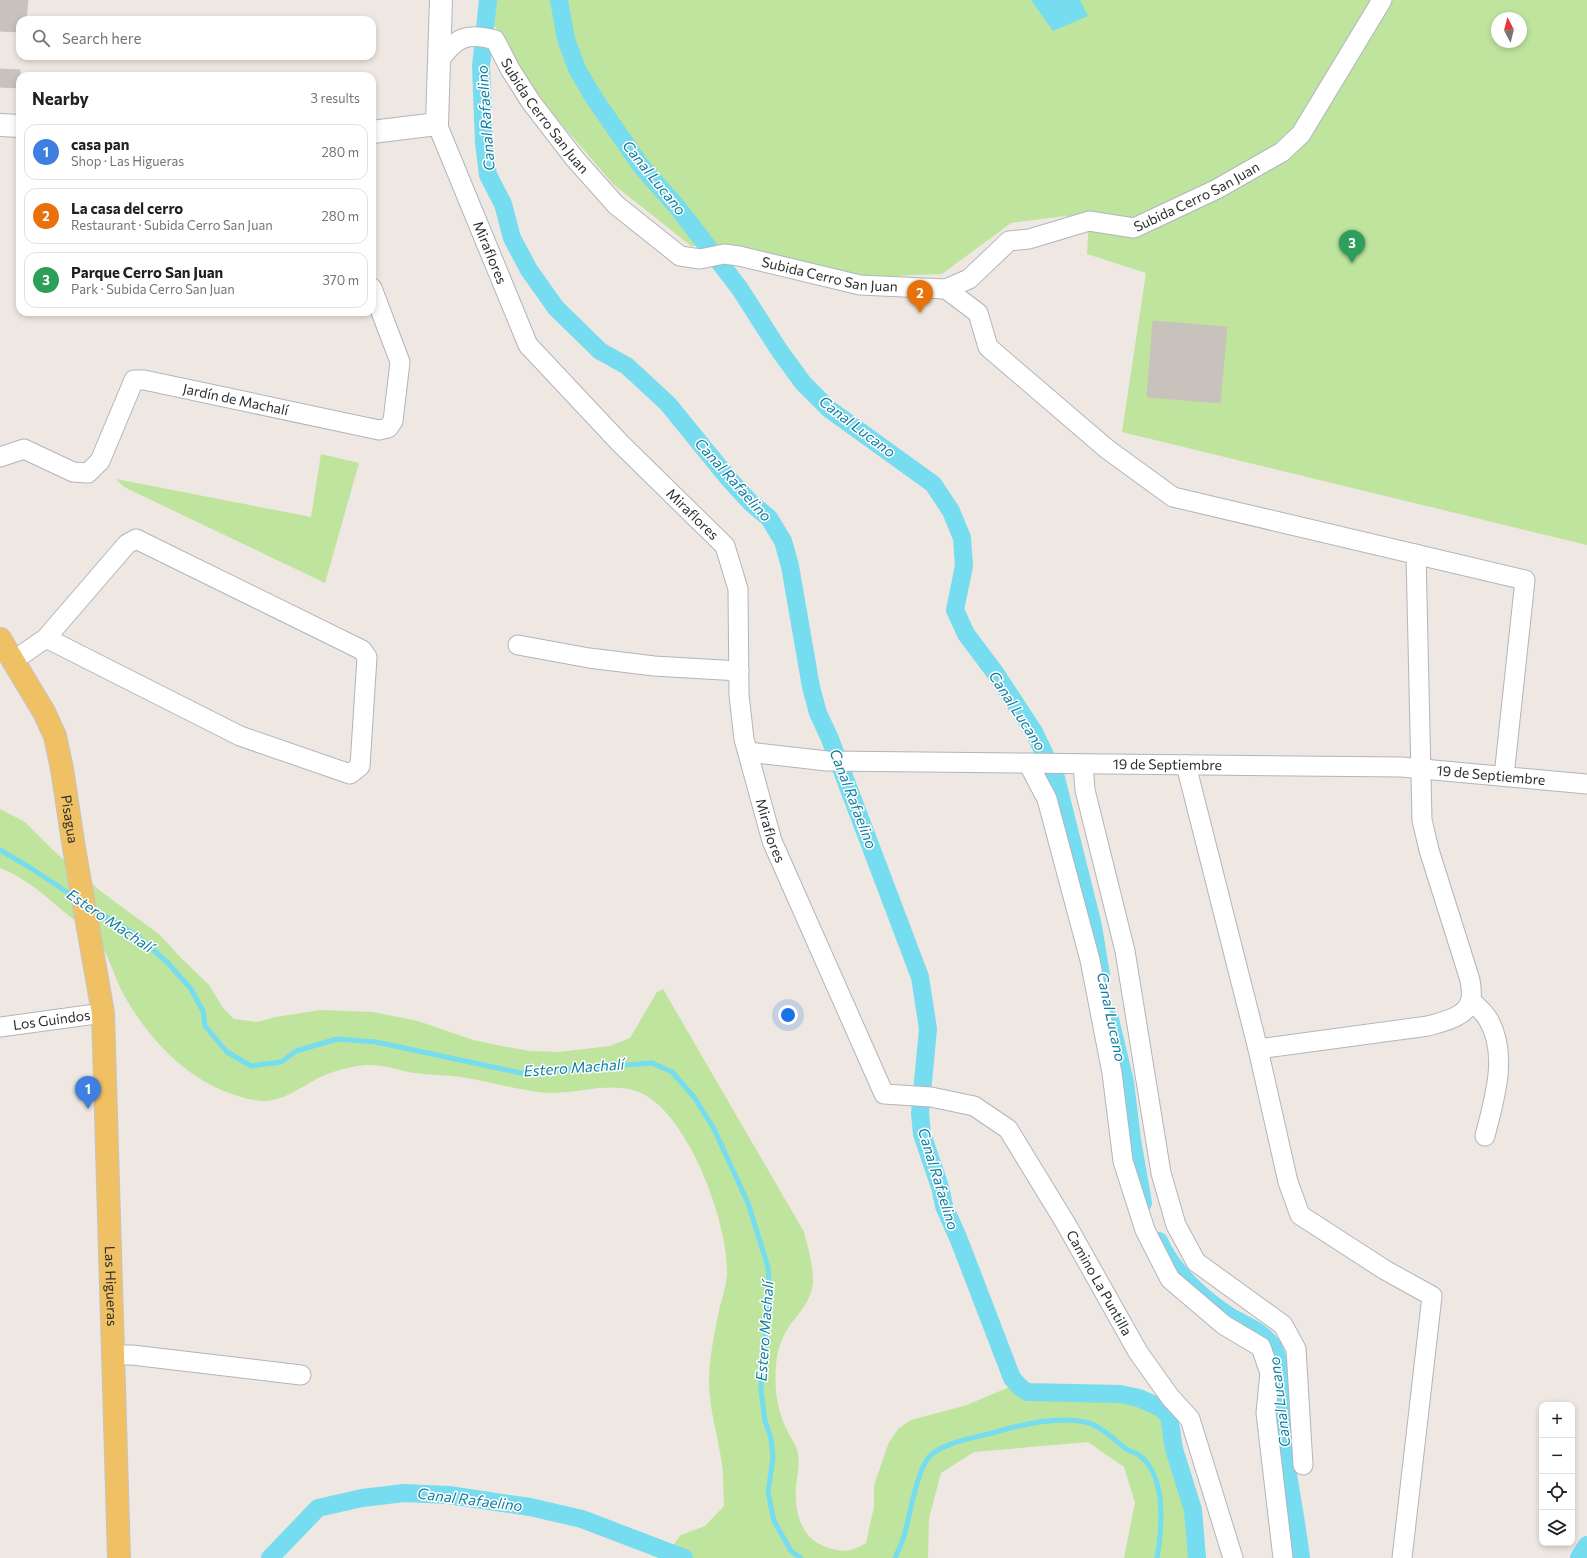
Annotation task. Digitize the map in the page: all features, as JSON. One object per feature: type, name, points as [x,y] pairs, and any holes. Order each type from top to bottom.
[{"type":"main road","name":"Pisagua","points":[[0,639],[44,712],[55,736],[62,769],[74,848],[103,1013]]},
{"type":"main road","name":"Las Higueras","points":[[103,1013],[119,1558]]},
{"type":"street","name":"Miraflores","points":[[441,0],[437,124],[528,345],[620,443],[725,546],[738,589],[739,695],[744,739],[772,841],[884,1094]]},
{"type":"street","name":"Subida Cerro San Juan","points":[[439,61],[453,43],[468,35],[487,37],[531,102],[575,160],[616,205],[680,256],[700,259],[724,254],[753,259],[860,285],[946,289],[968,279],[1009,241],[1029,238],[1089,221],[1134,228],[1217,189],[1282,152],[1301,134],[1382,0]]},
{"type":"street","points":[[376,132],[437,124]]},
{"type":"street","points":[[0,125],[16,126]]},
{"type":"street","points":[[946,289],[978,313],[988,347],[1108,449],[1174,497],[1525,580],[1504,776]]},
{"type":"street","name":"Jardín de Machalí","points":[[0,457],[24,449],[74,472],[88,473],[100,461],[134,380],[151,382],[379,430],[388,428],[393,421],[400,362],[376,299]]},
{"type":"street","points":[[13,662],[46,638],[127,544],[136,539],[362,650],[367,657],[360,766],[350,774],[240,736],[46,638]]},
{"type":"street","points":[[1258,1049],[1428,1026],[1451,1020],[1464,1011],[1471,1001],[1470,980],[1429,850],[1424,827],[1416,554]]},
{"type":"street","points":[[518,645],[589,658],[654,666],[739,671]]},
{"type":"street","name":"19 de Septiembre","points":[[748,752],[827,761],[1401,767],[1587,784]]},
{"type":"street","points":[[1033,763],[1047,799],[1090,960],[1112,1073],[1123,1161],[1145,1230],[1170,1279],[1224,1325],[1261,1347],[1270,1373],[1266,1414],[1283,1558]]},
{"type":"street","points":[[1083,764],[1085,790],[1125,951],[1161,1173],[1176,1225],[1196,1262],[1283,1325],[1296,1349],[1303,1465]]},
{"type":"street","points":[[1186,765],[1258,1049],[1288,1182],[1300,1215],[1385,1270],[1432,1296],[1402,1558]]},
{"type":"street","points":[[1471,1001],[1488,1018],[1495,1034],[1498,1054],[1498,1075],[1485,1136]]},
{"type":"street","name":"Los Guindos","points":[[0,1027],[103,1013]]},
{"type":"street","name":"Camino La Puntilla","points":[[884,1094],[931,1097],[974,1106],[1008,1129],[1066,1224],[1138,1352],[1170,1397],[1190,1418],[1233,1558]]},
{"type":"street","points":[[112,1355],[132,1355],[301,1375]]},
{"type":"green space","points":[[488,0],[1587,0],[1587,545],[1122,432],[1146,273],[1087,254],[1089,221],[1066,216],[1011,223],[942,274],[868,277],[732,246],[691,246],[613,184],[559,121],[522,73],[488,14]]},
{"type":"green space","points":[[321,454],[359,463],[325,583],[124,487],[116,479],[311,517]]},
{"type":"green space","points":[[0,809],[25,822],[54,851],[99,890],[160,935],[209,985],[223,1008],[234,1019],[257,1022],[276,1017],[320,1010],[373,1012],[418,1021],[473,1040],[530,1051],[559,1052],[610,1046],[630,1038],[657,992],[663,989],[804,1232],[812,1268],[813,1280],[811,1293],[782,1339],[777,1360],[775,1383],[781,1416],[799,1458],[796,1505],[801,1523],[810,1538],[826,1547],[842,1551],[851,1550],[866,1543],[874,1507],[874,1485],[889,1442],[899,1428],[911,1420],[967,1405],[1014,1385],[1023,1393],[1120,1397],[1140,1401],[1157,1408],[1168,1421],[1175,1467],[1189,1505],[1193,1558],[1124,1558],[1135,1503],[1124,1467],[1088,1442],[974,1452],[941,1473],[929,1518],[928,1558],[691,1558],[670,1549],[681,1535],[705,1526],[724,1506],[723,1469],[712,1412],[709,1381],[713,1339],[727,1274],[726,1253],[721,1227],[713,1200],[689,1145],[674,1122],[657,1104],[639,1092],[627,1089],[602,1088],[551,1093],[538,1092],[467,1078],[414,1073],[384,1066],[372,1065],[350,1067],[330,1073],[281,1098],[273,1100],[255,1100],[224,1091],[194,1075],[180,1064],[144,1026],[125,997],[104,950],[94,937],[30,884],[0,868]]},
{"type":"water","points":[[1031,0],[1080,0],[1088,16],[1053,31]]},
{"type":"building","points":[[0,0],[28,0],[26,16],[16,16],[16,32],[0,31]]},
{"type":"building","points":[[0,69],[20,70],[20,72],[16,72],[16,88],[0,87]]},
{"type":"building","points":[[1153,321],[1227,327],[1220,403],[1147,397]]},
{"type":"waterway","name":"Canal Rafaelino","points":[[488,0],[481,66],[484,143],[488,175],[503,204],[512,238],[529,270],[556,308],[600,351],[627,366],[668,404],[729,479],[750,502],[769,518],[783,541],[790,566],[811,687],[818,713],[830,739],[920,977],[928,1029],[920,1113],[922,1134],[940,1187],[944,1206],[959,1240],[1012,1378],[1027,1392],[1120,1394],[1139,1398],[1161,1408],[1169,1416],[1174,1449],[1193,1510],[1197,1558]]},
{"type":"waterway","name":"Canal Lucano","points":[[559,0],[566,39],[577,69],[594,98],[641,166],[678,208],[740,289],[779,350],[803,383],[829,409],[933,484],[951,511],[962,538],[964,566],[955,610],[966,634],[996,674],[1034,732],[1056,778],[1093,926],[1101,975]]},
{"type":"waterway","name":"Estero Machalí","points":[[0,850],[76,898]]},
{"type":"waterway","name":"Estero Machalí","points":[[91,908],[136,935],[167,962],[191,989],[203,1011],[205,1026],[227,1052],[251,1066],[281,1062],[296,1051],[337,1039],[376,1042],[521,1073],[652,1063],[672,1072],[694,1097],[714,1129],[748,1203],[768,1267],[770,1297],[762,1361],[761,1390],[765,1421],[771,1438],[773,1458],[768,1492],[774,1521],[791,1551],[801,1558]]},
{"type":"waterway","name":"Canal Lucano","points":[[1110,1019],[1125,1082],[1132,1140],[1143,1203]]},
{"type":"waterway","name":"Canal Lucano","points":[[1159,1241],[1172,1263],[1198,1292],[1229,1316],[1259,1333],[1269,1341],[1276,1353],[1280,1377],[1280,1407],[1284,1445],[1301,1558]]},
{"type":"waterway","name":"Estero Machalí","points":[[895,1558],[904,1536],[918,1480],[922,1469],[932,1454],[946,1446],[970,1438],[1026,1424],[1062,1420],[1074,1420],[1096,1426],[1127,1449],[1139,1455],[1148,1464],[1154,1476],[1160,1503],[1161,1518],[1157,1558]]},
{"type":"waterway","name":"Canal Rafaelino","points":[[270,1558],[318,1508],[362,1498],[404,1493],[449,1495],[530,1507],[582,1519],[684,1558]]},
{"type":"waterway","points":[[1579,1558],[1587,1545]]},
{"type":"place","name":"Parque Cerro San Juan","points":[[1352,263]]},
{"type":"place","name":"La casa del cerro","points":[[920,313]]},
{"type":"place","name":"casa pan","points":[[88,1109]]}]
